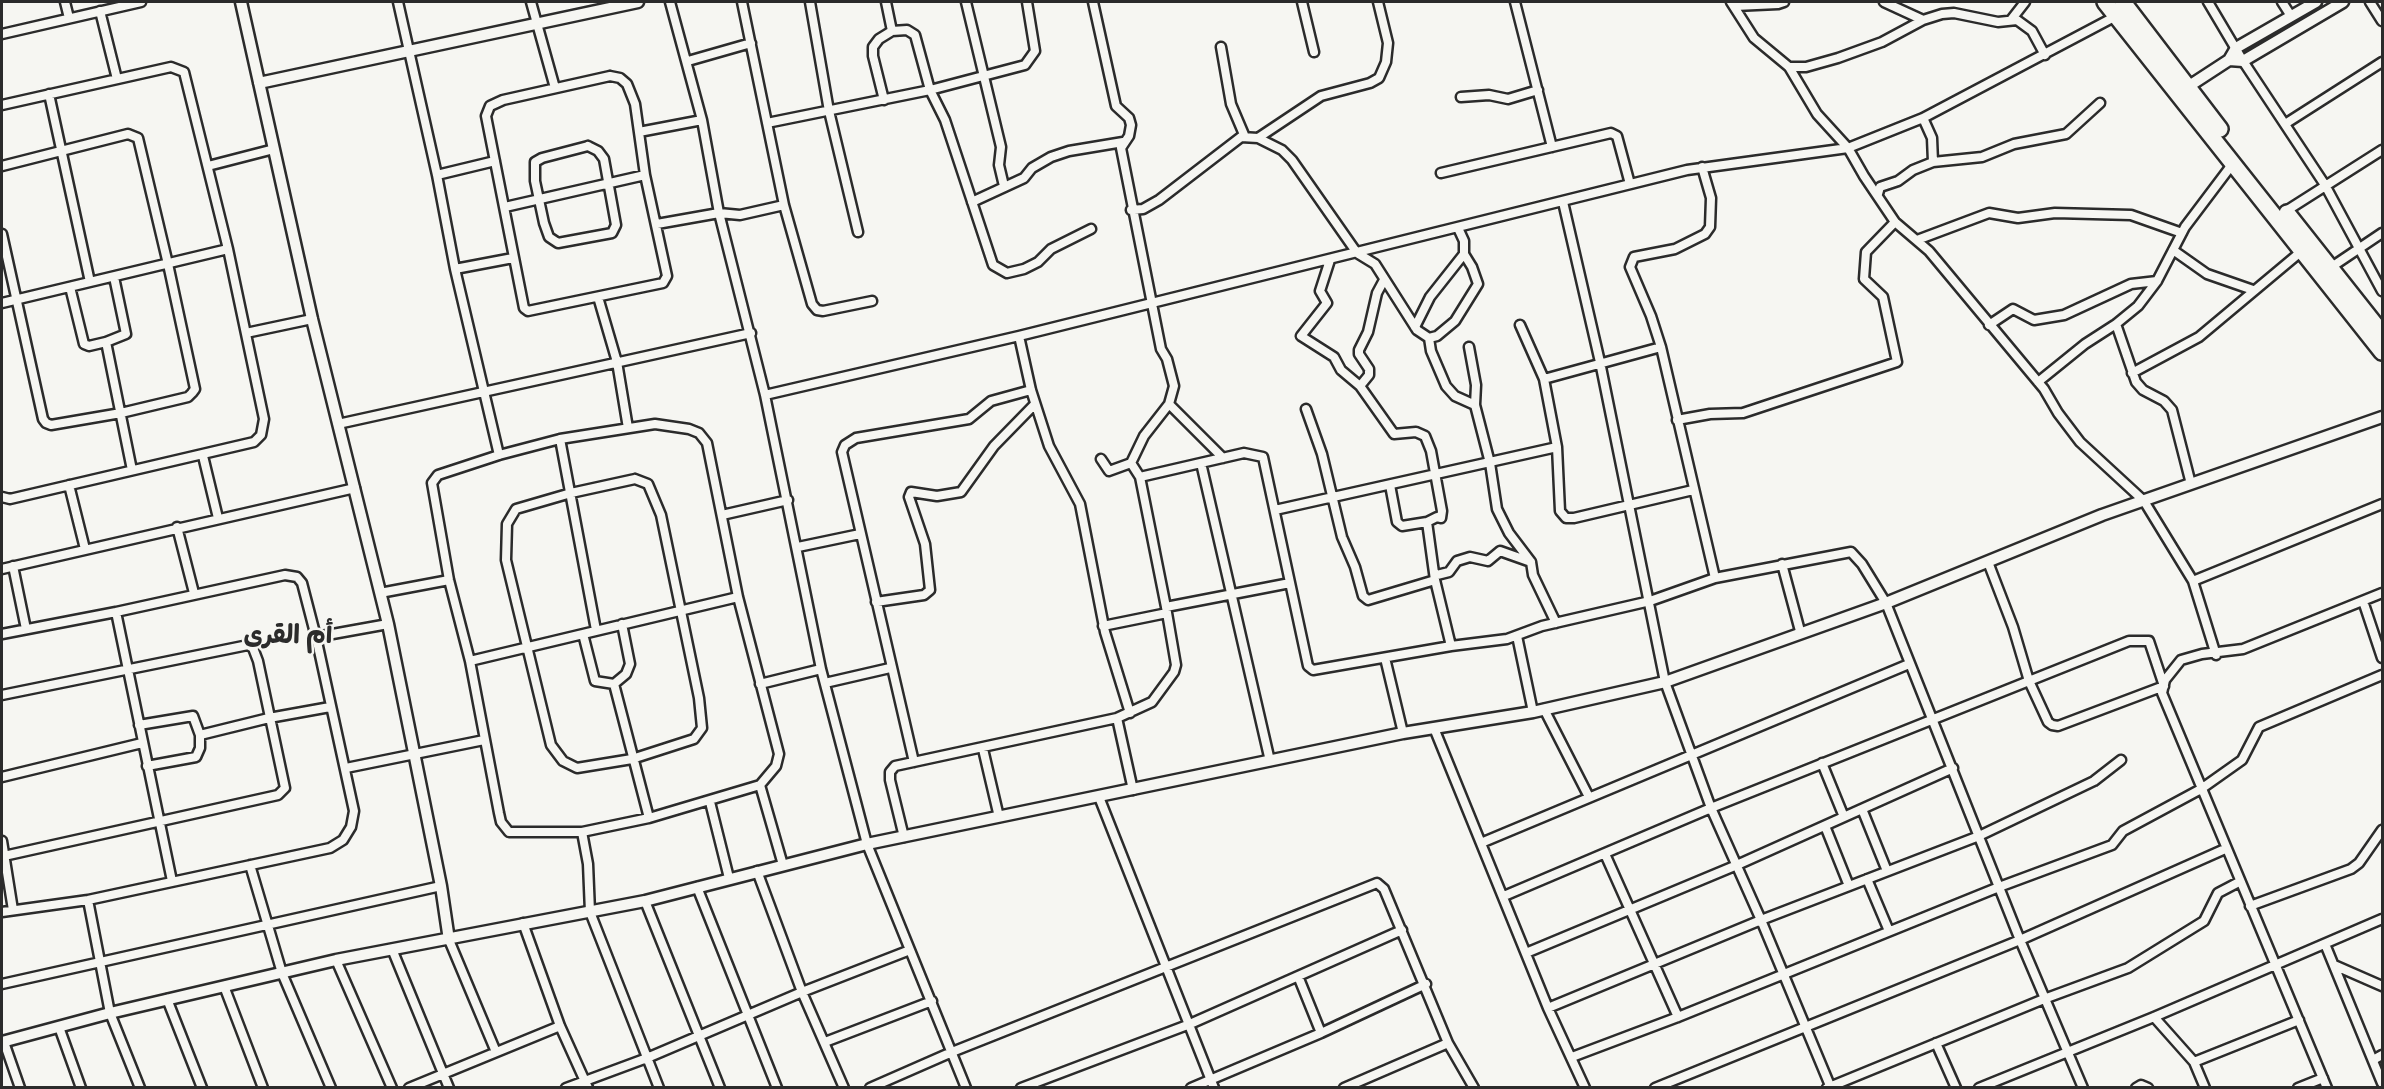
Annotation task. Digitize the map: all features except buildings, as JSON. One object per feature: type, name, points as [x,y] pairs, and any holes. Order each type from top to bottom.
[{"type":"highway","points":[[2105,2],[2122,9],[2234,162],[2311,254],[2382,352]]},
{"type":"highway","points":[[2182,90],[2286,211],[2311,254],[2330,268],[2377,317],[2382,333]]},
{"type":"street","points":[[65,2],[69,18]]},
{"type":"street","points":[[2,34],[141,2]]},
{"type":"street","points":[[241,2],[312,319],[388,624],[441,886],[449,940],[496,1052]]},
{"type":"street","points":[[398,2],[437,175],[455,269],[499,455]]},
{"type":"street","points":[[531,2],[555,88]]},
{"type":"street","points":[[259,83],[409,53],[638,2]]},
{"type":"street","points":[[670,2],[688,61],[702,120],[719,213],[751,333],[798,547],[821,669],[867,844],[966,1088]]},
{"type":"street","points":[[742,2],[784,205],[812,304],[817,310],[872,301]]},
{"type":"street","points":[[810,2],[829,111],[858,232]]},
{"type":"street","points":[[886,2],[892,31]]},
{"type":"street","points":[[966,2],[1001,147],[999,165],[1004,186]]},
{"type":"street","points":[[766,123],[984,78],[1025,65],[1031,60],[1035,51],[1027,2]]},
{"type":"street","points":[[1093,2],[1116,106],[1129,118],[1131,125],[1129,136],[1121,148],[1131,210],[1146,264],[1161,349],[1167,359],[1174,386],[1169,404],[1144,436],[1131,463],[1110,471],[1101,459]]},
{"type":"street","points":[[1302,2],[1314,52]]},
{"type":"street","points":[[1258,138],[1321,96],[1370,83],[1379,78],[1386,62],[1388,43],[1378,2]]},
{"type":"street","points":[[1515,2],[1552,147]]},
{"type":"street","points":[[1733,4],[1784,2]]},
{"type":"street","points":[[1884,2],[1923,20]]},
{"type":"street","points":[[2011,20],[2025,2]]},
{"type":"street","points":[[2208,2],[2242,61],[2325,185],[2382,291]]},
{"type":"street","points":[[2282,2],[2291,16]]},
{"type":"street","points":[[2182,90],[2229,60],[2236,48],[2316,2]]},
{"type":"street","points":[[2229,60],[2242,61],[2343,2]]},
{"type":"street","points":[[2370,2],[2382,21]]},
{"type":"street","points":[[1733,4],[1754,38],[1789,67],[1817,114],[1848,148],[1863,176],[1878,194],[1895,222],[1917,240],[2038,382],[2080,442],[2144,501],[2193,581],[2217,655]]},
{"type":"street","points":[[765,395],[1019,336],[1702,167],[1848,148],[1923,118],[2045,55],[2122,9]]},
{"type":"street","points":[[100,11],[117,79]]},
{"type":"street","points":[[1789,67],[1806,67],[1838,58],[1888,39],[1923,20],[1954,13],[1998,22],[2017,20],[2028,26],[2045,55]]},
{"type":"street","points":[[884,100],[873,47],[879,39],[892,31],[907,30],[915,35],[930,90],[945,120],[993,265],[1007,273],[1024,269],[1051,249],[1091,229]]},
{"type":"street","points":[[688,61],[751,43]]},
{"type":"street","points":[[1221,47],[1231,104],[1245,137]]},
{"type":"street","points":[[2285,124],[2382,62]]},
{"type":"street","points":[[2,105],[171,67],[184,72],[228,249],[264,419],[261,435],[254,442],[203,456],[10,499],[2,497]]},
{"type":"street","points":[[610,76],[620,78],[627,84],[634,104],[645,175],[667,276],[663,283],[528,311],[524,308],[513,258],[486,116],[490,106],[503,100],[555,88],[610,76]]},
{"type":"street","points":[[1461,97],[1489,95],[1508,99],[1538,90]]},
{"type":"street","points":[[49,93],[90,282]]},
{"type":"street","points":[[1878,194],[1880,187],[1898,182],[1913,170],[1933,162],[1982,157],[2014,144],[2066,134],[2100,103]]},
{"type":"street","points":[[1923,118],[1932,138],[1933,162]]},
{"type":"street","points":[[639,132],[702,120]]},
{"type":"street","points":[[2,166],[128,134],[138,138],[195,388],[188,397],[120,413],[51,425],[46,423],[43,419],[15,300],[2,234]]},
{"type":"street","points":[[1441,172],[1615,134],[1630,184]]},
{"type":"street","points":[[1131,210],[1143,208],[1159,200],[1231,143],[1245,137],[1258,138],[1282,150],[1292,160],[1357,253],[1375,264],[1415,327],[1429,338],[1446,386],[1455,396],[1475,405]]},
{"type":"street","points":[[972,202],[1024,178],[1032,168],[1052,157],[1069,151],[1123,142]]},
{"type":"street","points":[[593,147],[604,159],[616,225],[612,232],[558,243],[549,237],[538,199],[533,171],[535,162],[564,151],[593,147]]},
{"type":"street","points":[[208,166],[274,149]]},
{"type":"street","points":[[2286,211],[2382,150]]},
{"type":"street","points":[[437,175],[495,161]]},
{"type":"street","points":[[2038,382],[2085,344],[2116,324],[2138,306],[2157,281],[2182,233],[2234,162]]},
{"type":"street","points":[[1702,167],[1711,198],[1710,227],[1705,234],[1699,240],[1675,249],[1644,253],[1630,261],[1630,267],[1651,316],[1660,347],[1714,578]]},
{"type":"street","points":[[505,207],[645,175]]},
{"type":"street","points":[[1563,202],[1600,362],[1665,682],[1711,808],[1784,974],[1829,1087],[2044,999],[2128,969],[2204,921],[2218,893],[2239,882]]},
{"type":"street","points":[[657,224],[719,213],[740,215],[784,205]]},
{"type":"street","points":[[1917,240],[1989,213],[2018,218],[2055,213],[2131,215],[2182,233]]},
{"type":"street","points":[[1677,420],[1710,414],[1743,413],[1897,362],[1883,297],[1864,279],[1866,252],[1895,222]]},
{"type":"street","points":[[1429,338],[1437,336],[1455,321],[1478,284],[1464,254],[1464,241],[1458,228]]},
{"type":"street","points":[[2330,268],[2382,233]]},
{"type":"street","points":[[2,303],[228,249]]},
{"type":"street","points":[[2173,250],[2207,274],[2253,290]]},
{"type":"street","points":[[1415,327],[1430,297],[1464,254]]},
{"type":"street","points":[[2132,372],[2199,337],[2253,290],[2311,254]]},
{"type":"street","points":[[455,269],[513,258]]},
{"type":"street","points":[[1330,260],[1320,291],[1327,303],[1301,336],[1334,357],[1341,370],[1360,386],[1394,434],[1416,432],[1425,436],[1431,451],[1441,518],[1402,526],[1397,522],[1390,484]]},
{"type":"street","points":[[70,287],[84,344],[89,346],[126,334],[114,277]]},
{"type":"street","points":[[1360,386],[1369,375],[1369,369],[1359,354],[1359,350],[1368,332],[1377,293],[1384,280]]},
{"type":"street","points":[[1989,325],[2013,309],[2034,320],[2064,315],[2131,284],[2157,281]]},
{"type":"street","points":[[598,297],[617,362],[628,428]]},
{"type":"street","points":[[246,333],[312,319]]},
{"type":"street","points":[[2116,324],[2132,372],[2143,390],[2164,401],[2172,410],[2190,484]]},
{"type":"street","points":[[1520,325],[1544,379],[1557,447],[1558,500],[1560,511],[1566,518],[1629,506],[1693,490]]},
{"type":"street","points":[[338,424],[751,333]]},
{"type":"street","points":[[1019,336],[1030,390],[1049,446],[1080,504],[1103,626],[1113,666],[1130,713]]},
{"type":"street","points":[[106,342],[132,470]]},
{"type":"street","points":[[1469,347],[1476,385],[1475,405],[1490,463],[1497,509],[1509,533],[1531,562],[1533,575],[1556,623]]},
{"type":"street","points":[[1544,379],[1660,347]]},
{"type":"street","points":[[914,762],[890,668],[842,452],[845,445],[856,438],[957,423],[969,419],[991,401],[1030,390]]},
{"type":"street","points":[[876,602],[924,595],[930,590],[925,544],[909,496],[911,492],[937,496],[961,492],[994,446],[1035,404]]},
{"type":"street","points":[[1169,404],[1223,458]]},
{"type":"street","points":[[1306,409],[1322,454],[1342,537],[1355,567],[1363,596],[1368,600],[1449,572],[1457,561],[1470,557],[1488,561],[1500,551],[1531,562]]},
{"type":"street","points":[[20,1088],[3,1042],[110,1013],[336,960],[645,901],[867,844],[1403,733],[1539,711],[1665,682],[1800,631],[1886,603],[2102,515],[2382,417]]},
{"type":"street","points":[[655,424],[677,425],[699,433],[707,443],[738,597],[779,754],[771,775],[760,785],[710,802],[650,818],[582,831],[509,831],[501,822],[470,661],[449,580],[432,483],[438,475],[499,455],[560,439],[655,424]]},
{"type":"street","points":[[560,439],[596,630]]},
{"type":"street","points":[[1275,510],[1557,447]]},
{"type":"street","points":[[1140,477],[1244,453],[1263,457],[1308,666],[1313,670],[1451,645],[1507,639],[1524,631],[1650,601],[1714,578],[1851,552],[1862,564],[1886,603],[2020,940],[2083,1088]]},
{"type":"street","points":[[203,456],[218,518]]},
{"type":"street","points":[[904,837],[890,772],[895,766],[983,749],[1117,718],[1152,702],[1174,672],[1176,665],[1167,610],[1140,477],[1131,463]]},
{"type":"street","points":[[1201,463],[1270,762]]},
{"type":"street","points":[[635,479],[648,484],[660,515],[680,612],[699,698],[702,728],[694,739],[632,759],[577,768],[558,756],[550,745],[541,698],[526,648],[506,561],[507,524],[516,509],[571,493],[635,479]]},
{"type":"street","points":[[69,485],[86,549]]},
{"type":"street","points":[[2,568],[355,488]]},
{"type":"street","points":[[722,515],[788,500]]},
{"type":"street","points":[[2193,581],[2382,504]]},
{"type":"street","points":[[1427,522],[1451,645]]},
{"type":"street","points":[[177,527],[194,593]]},
{"type":"street","points":[[798,547],[860,534]]},
{"type":"street","points":[[1989,562],[2013,627],[2029,681],[2048,723],[2052,726],[2058,726],[2164,686]]},
{"type":"street","points":[[1782,564],[1800,631]]},
{"type":"street","points":[[13,566],[26,629]]},
{"type":"street","points":[[2,634],[285,575],[297,577],[302,583],[316,637],[354,811],[351,827],[340,843],[330,848],[88,900],[2,912]]},
{"type":"street","points":[[381,593],[449,580]]},
{"type":"street","points":[[1103,626],[1290,583]]},
{"type":"street","points":[[2327,1088],[2225,849],[2162,693],[2172,669],[2181,660],[2202,654],[2217,655],[2243,650],[2382,593]]},
{"type":"street","points":[[470,661],[738,597]]},
{"type":"street","points":[[2363,601],[2382,658]]},
{"type":"street","points":[[116,612],[172,881]]},
{"type":"street","points":[[316,637],[388,624]]},
{"type":"street","points":[[583,634],[595,681],[614,684],[626,674],[630,664],[622,624]]},
{"type":"street","points":[[1517,636],[1539,711],[1589,797]]},
{"type":"street","points":[[1504,896],[1711,808],[2129,641],[2149,641],[2164,686]]},
{"type":"street","points":[[2,695],[248,645],[256,653],[285,788],[283,792],[159,823],[4,856]]},
{"type":"street","points":[[1385,658],[1403,733]]},
{"type":"street","points":[[1481,843],[1909,664]]},
{"type":"street","points":[[825,683],[890,668]]},
{"type":"street","points":[[760,684],[821,669]]},
{"type":"street","points":[[1572,1057],[1678,1017],[1999,887],[2112,845],[2123,831],[2201,789],[2242,760],[2259,727],[2382,675]]},
{"type":"street","points":[[614,684],[632,759],[650,818]]},
{"type":"street","points":[[200,735],[269,718],[330,707]]},
{"type":"street","points":[[139,725],[193,716],[200,735],[201,748],[196,757],[147,766]]},
{"type":"street","points":[[1117,718],[1133,790]]},
{"type":"street","points":[[1434,728],[1548,1008],[1585,1088]]},
{"type":"street","points":[[346,768],[484,740]]},
{"type":"street","points":[[2,777],[142,743]]},
{"type":"street","points":[[983,749],[999,818]]},
{"type":"street","points":[[1548,1008],[1761,920],[1979,836],[2094,782],[2121,760]]},
{"type":"street","points":[[1822,764],[1844,817]]},
{"type":"street","points":[[1526,953],[1737,865],[1953,768]]},
{"type":"street","points":[[760,785],[783,865]]},
{"type":"street","points":[[1099,797],[1213,1084]]},
{"type":"street","points":[[710,802],[729,878]]},
{"type":"street","points":[[1862,809],[1887,871]]},
{"type":"street","points":[[1825,825],[1849,886]]},
{"type":"street","points":[[2250,906],[2351,868],[2359,863],[2382,830]]},
{"type":"street","points":[[582,831],[588,864],[590,912],[659,1088]]},
{"type":"street","points":[[2,841],[13,910]]},
{"type":"street","points":[[1655,1088],[2020,940],[2225,849]]},
{"type":"street","points":[[1605,854],[1628,910],[1656,963],[1678,1017]]},
{"type":"street","points":[[250,865],[266,926],[282,973],[330,1088]]},
{"type":"street","points":[[757,871],[802,992],[844,1088]]},
{"type":"street","points":[[1867,879],[1889,931]]},
{"type":"street","points":[[870,1088],[952,1052],[1377,883],[1384,889],[1426,984],[1448,1043],[1474,1088]]},
{"type":"street","points":[[2,984],[441,886]]},
{"type":"street","points":[[697,887],[777,1088]]},
{"type":"street","points":[[88,900],[110,1013],[141,1088]]},
{"type":"street","points":[[645,901],[720,1088]]},
{"type":"street","points":[[1979,1088],[2154,1017],[2382,920]]},
{"type":"street","points":[[523,923],[560,1026],[587,1084]]},
{"type":"street","points":[[1021,1088],[1190,1024],[1402,930]]},
{"type":"street","points":[[2325,944],[2382,1083]]},
{"type":"street","points":[[392,949],[449,1088]]},
{"type":"street","points":[[566,1088],[587,1084],[698,1035],[910,950]]},
{"type":"street","points":[[336,960],[392,1088]]},
{"type":"street","points":[[2334,965],[2382,986]]},
{"type":"street","points":[[1298,976],[1321,1033]]},
{"type":"street","points":[[1191,1088],[1213,1084],[1426,984]]},
{"type":"street","points":[[224,986],[263,1088]]},
{"type":"street","points":[[167,999],[202,1088]]},
{"type":"street","points":[[825,1042],[932,1001]]},
{"type":"street","points":[[2154,1017],[2194,1062],[2205,1088]]},
{"type":"street","points":[[2194,1062],[2298,1020]]},
{"type":"street","points":[[409,1088],[560,1026]]},
{"type":"street","points":[[59,1027],[81,1088]]},
{"type":"street","points":[[1344,1088],[1448,1043]]},
{"type":"street","points":[[1936,1043],[1956,1088]]},
{"type":"street","points":[[2373,1060],[2382,1055]]},
{"type":"street","points":[[2298,1088],[2323,1078]]},
{"type":"street","points":[[2136,1088],[2148,1088]]},
{"type":"district","name":"أم القرى","points":[[288,639]]}]
